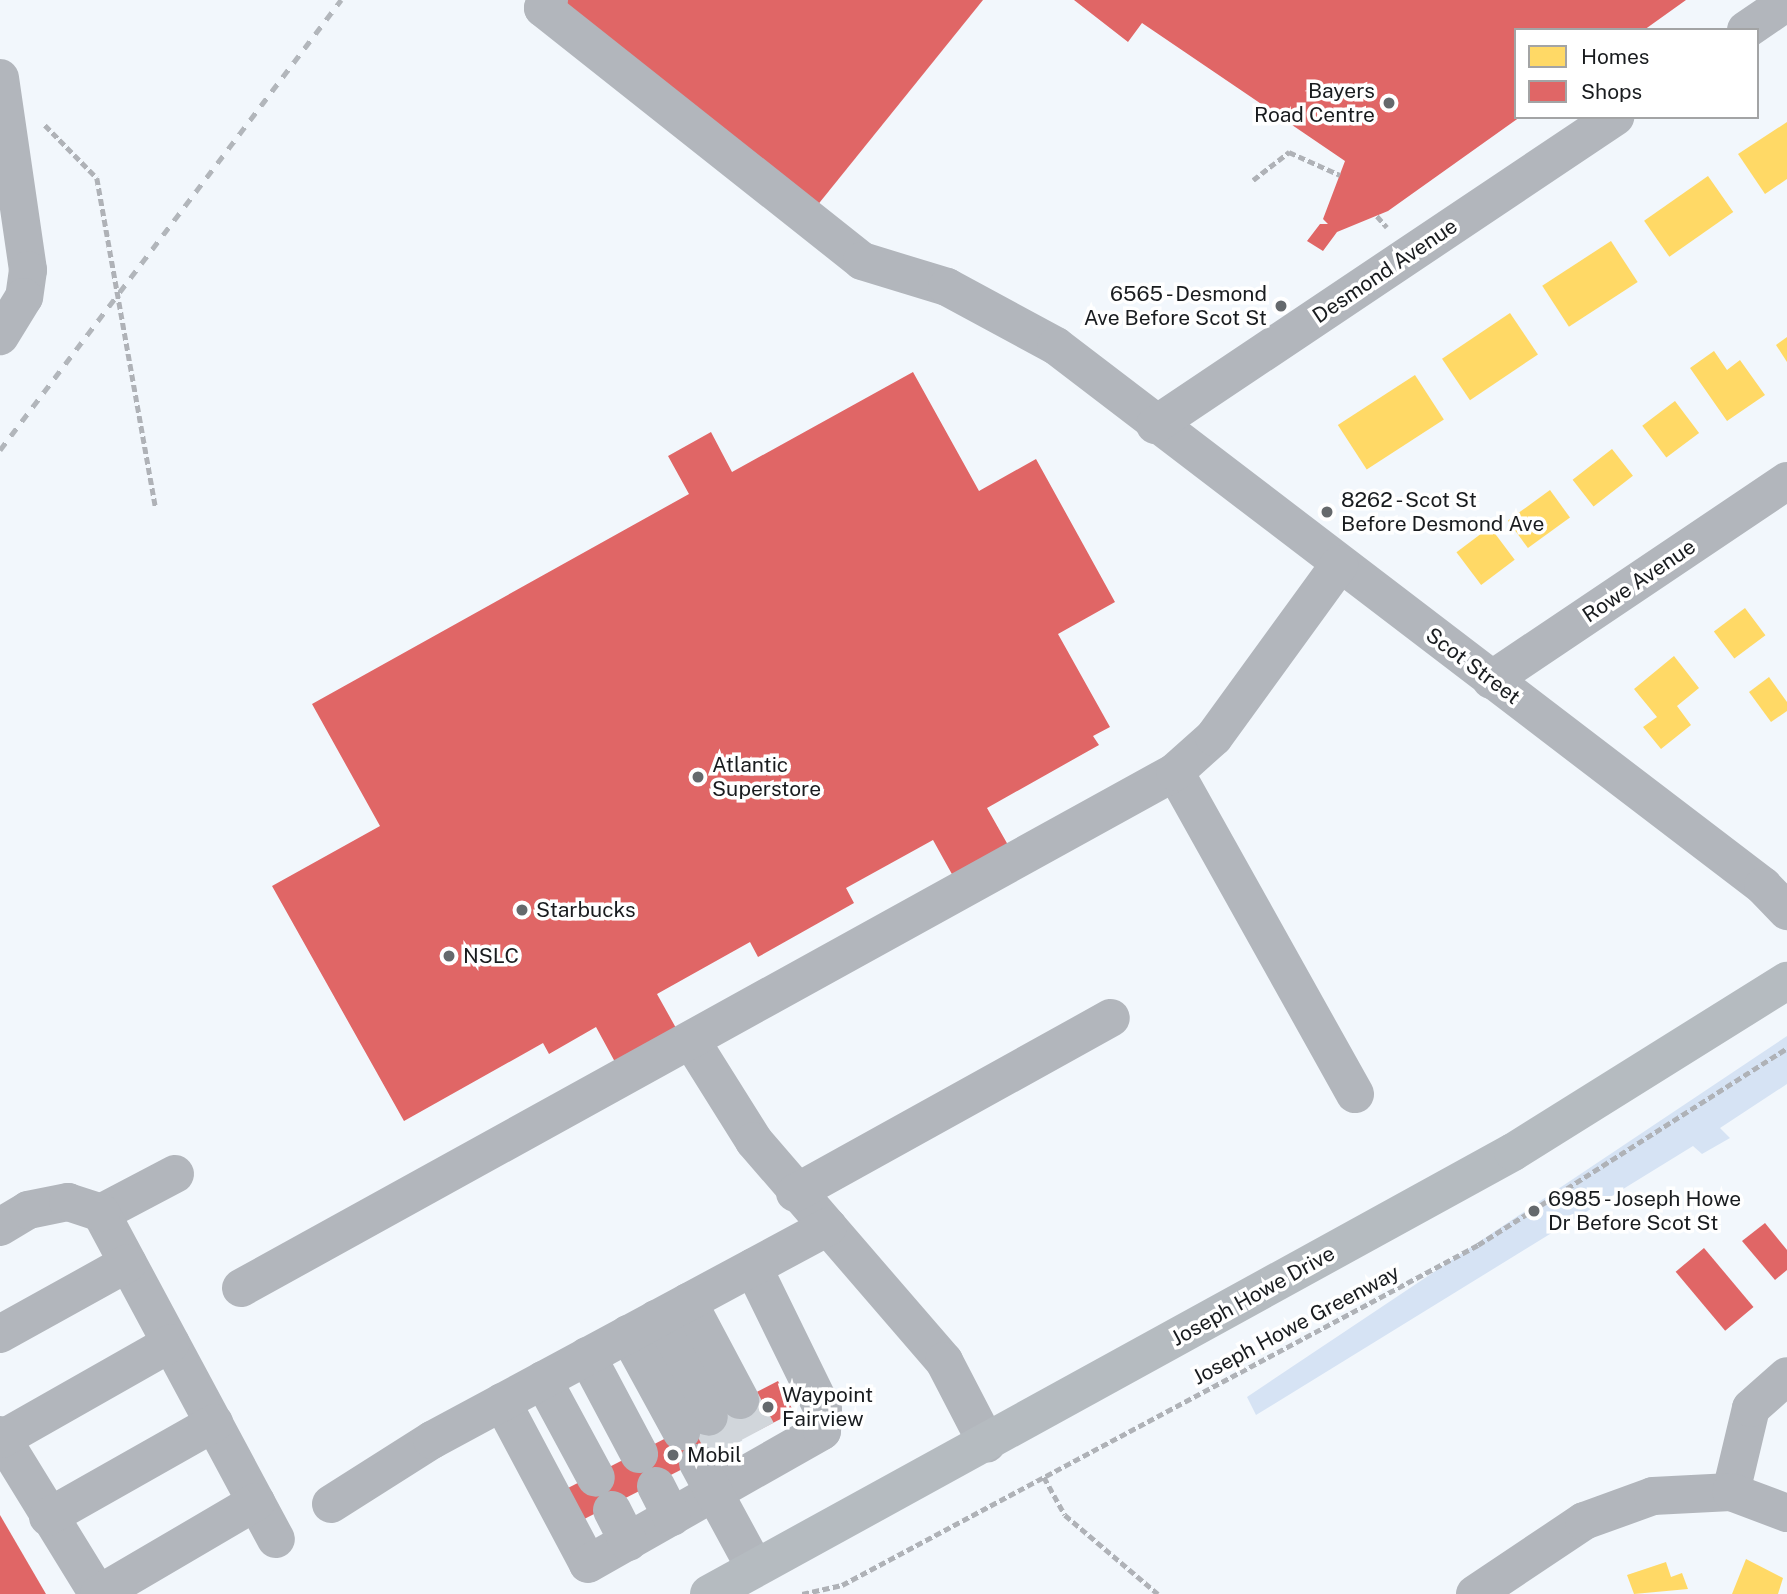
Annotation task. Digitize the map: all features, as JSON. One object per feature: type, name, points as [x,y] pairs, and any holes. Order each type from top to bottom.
[{"type":"main road","name":"Joseph Howe Drive","points":[[709,1594],[1513,1152],[1787,981]]},
{"type":"street","name":"Scot Street","points":[[549,0],[543,8],[862,261],[947,287],[1056,345],[1155,425],[1763,886],[1787,911]]},
{"type":"street","points":[[1749,28],[1787,2]]},
{"type":"street","points":[[0,78],[27,270],[24,297],[0,336]]},
{"type":"street","name":"Desmond Avenue","points":[[1155,425],[1612,119]]},
{"type":"street","name":"Rowe Avenue","points":[[1491,680],[1787,481]]},
{"type":"street","points":[[241,1288],[692,1042],[1175,772],[1214,737],[1339,565]]},
{"type":"street","points":[[1175,772],[1355,1094]]},
{"type":"street","points":[[795,1193],[1111,1018]]},
{"type":"street","points":[[692,1042],[754,1141],[795,1193],[828,1227],[944,1361],[986,1444]]},
{"type":"street","points":[[102,1213],[175,1174]]},
{"type":"street","points":[[0,1227],[28,1210],[68,1202],[102,1213],[276,1539]]},
{"type":"street","points":[[331,1504],[502,1402],[828,1227]]},
{"type":"street","points":[[0,1334],[128,1263]]},
{"type":"street","points":[[502,1402],[588,1564],[612,1510],[727,1447],[822,1432],[823,1410],[753,1267]]},
{"type":"street","points":[[657,1318],[727,1447],[755,1568]]},
{"type":"street","points":[[657,1318],[727,1447]]},
{"type":"street","points":[[171,1343],[1,1437],[98,1594],[257,1502]]},
{"type":"street","points":[[587,1356],[656,1486]]},
{"type":"street","points":[[1731,1492],[1751,1408],[1787,1376]]},
{"type":"street","points":[[543,1380],[612,1510]]},
{"type":"street","points":[[48,1517],[214,1423]]},
{"type":"street","points":[[1475,1594],[1584,1521],[1653,1496],[1731,1492],[1787,1513]]},
{"type":"path","points":[[39,119],[97,178],[156,508]]},
{"type":"path","points":[[1253,180],[1289,152],[1340,175]]},
{"type":"path","name":"Joseph Howe Greenway","points":[[802,1594],[842,1585],[1478,1245],[1787,1048]]},
{"type":"path","points":[[1044,1477],[1065,1515],[1158,1594]]},
{"type":"shaded area","points":[[1787,1036],[1787,1084],[1720,1128],[1730,1138],[1702,1154],[1693,1146],[1256,1415],[1247,1397]]},
{"type":"building: Homes","points":[[1787,122],[1787,179],[1765,194],[1738,154]]},
{"type":"building: Homes","points":[[1708,176],[1733,212],[1669,257],[1644,221]]},
{"type":"building: Homes","points":[[1611,241],[1638,282],[1569,327],[1542,286]]},
{"type":"building: Homes","points":[[1510,313],[1538,354],[1470,400],[1442,359]]},
{"type":"building: Homes","points":[[1787,337],[1787,362],[1776,345]]},
{"type":"building: Homes","points":[[1714,351],[1727,370],[1740,360],[1765,395],[1727,421],[1690,368]]},
{"type":"building: Homes","points":[[1415,375],[1444,419],[1367,470],[1338,425]]},
{"type":"building: Homes","points":[[1675,401],[1699,433],[1666,458],[1642,426]]},
{"type":"building: Homes","points":[[1612,449],[1633,476],[1594,507],[1573,480]]},
{"type":"building: Homes","points":[[1550,490],[1570,518],[1528,548],[1508,521]]},
{"type":"building: Homes","points":[[1490,527],[1515,560],[1481,585],[1456,552]]},
{"type":"building: Homes","points":[[1745,608],[1765,635],[1734,659],[1714,631]]},
{"type":"building: Homes","points":[[1674,656],[1699,688],[1677,706],[1691,725],[1661,749],[1643,727],[1657,717],[1634,689]]},
{"type":"building: Homes","points":[[1769,677],[1787,702],[1787,711],[1771,722],[1749,692]]},
{"type":"building: Homes","points":[[1746,1559],[1783,1578],[1778,1594],[1732,1594]]},
{"type":"building: Homes","points":[[1666,1562],[1671,1577],[1682,1573],[1688,1589],[1634,1594],[1627,1575]]},
{"type":"building: Shops","points":[[555,0],[983,0],[816,207]]},
{"type":"building: Shops","name":"Bayers Road Centre","points":[[1074,0],[1686,0],[1647,28],[1514,28],[1514,119],[1517,119],[1388,211],[1337,232],[1323,251],[1307,241],[1320,224],[1328,224],[1323,219],[1345,161],[1142,23],[1128,42]]},
{"type":"building: Shops","name":"Atlantic Superstore","points":[[913,372],[979,491],[1036,459],[1115,602],[1058,634],[1110,727],[1093,736],[1099,745],[987,808],[1008,845],[953,876],[933,840],[846,888],[854,903],[758,957],[750,942],[657,994],[676,1028],[615,1062],[596,1027],[549,1054],[543,1043],[404,1121],[272,886],[380,826],[312,704],[689,494],[668,456],[711,432],[732,472]]},
{"type":"building: Shops","points":[[1765,1223],[1787,1250],[1787,1270],[1775,1280],[1742,1241]]},
{"type":"building: Shops","points":[[1704,1248],[1753,1307],[1725,1331],[1676,1272]]},
{"type":"building: Shops","points":[[778,1381],[794,1412],[582,1520],[566,1489]]},
{"type":"building: Shops","points":[[0,1515],[46,1594],[0,1594]]},
{"type":"tunnel","points":[[740,1400],[757,1432]]},
{"type":"tunnel","points":[[709,1417],[725,1449]]},
{"type":"railway","points":[[0,450],[341,0]]},
{"type":"place","name":"Bayers Road Centre","points":[[1389,103]]},
{"type":"place","name":"6565 - Desmond Ave Before Scot St","points":[[1281,306]]},
{"type":"place","name":"8262 - Scot St Before Desmond Ave","points":[[1327,512]]},
{"type":"place","name":"Atlantic Superstore","points":[[698,777]]},
{"type":"place","name":"Starbucks","points":[[522,910]]},
{"type":"place","name":"NSLC","points":[[449,956]]},
{"type":"place","name":"6985 - Joseph Howe Dr Before Scot St","points":[[1534,1211]]},
{"type":"place","name":"Waypoint Fairview","points":[[768,1407]]},
{"type":"place","name":"Mobil","points":[[673,1455]]}]
